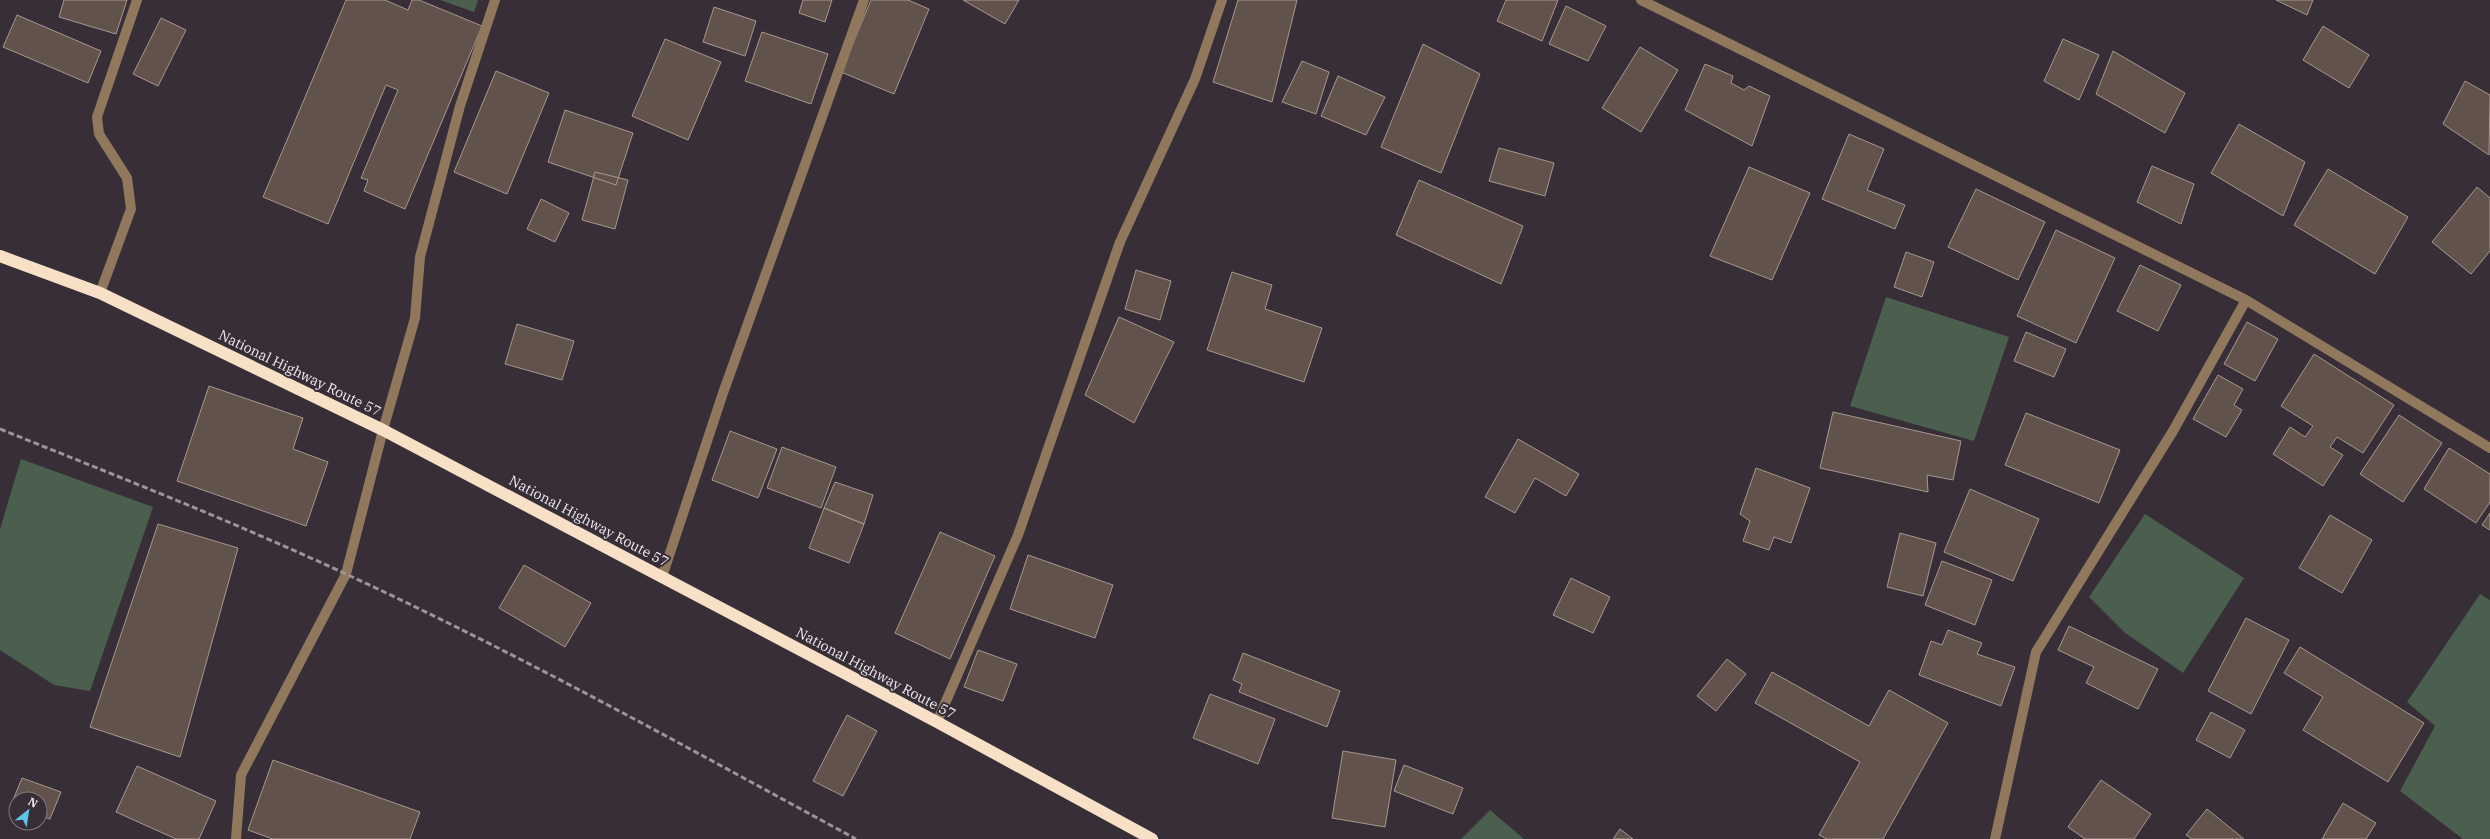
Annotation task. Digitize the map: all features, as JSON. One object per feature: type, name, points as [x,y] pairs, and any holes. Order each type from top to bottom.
[{"type":"highway","name":"National Highway Route 57","points":[[0,256],[100,293],[383,430],[937,722],[1152,839]]},
{"type":"street","points":[[100,293],[131,209],[128,178],[99,134],[97,117],[105,88],[137,0]]},
{"type":"street","points":[[236,839],[241,775],[346,574],[383,430],[415,318],[420,257],[460,106],[495,0]]},
{"type":"street","points":[[662,576],[723,393],[864,0]]},
{"type":"street","points":[[937,722],[1018,534],[1120,242],[1195,79],[1222,0]]},
{"type":"street","points":[[1641,0],[2246,300],[2487,446],[2490,435]]},
{"type":"street","points":[[1995,839],[2036,652],[2173,431],[2246,300]]},
{"type":"green space","points":[[440,0],[478,0],[474,12]]},
{"type":"green space","points":[[1886,297],[2009,337],[1974,441],[1850,406]]},
{"type":"green space","points":[[21,459],[153,507],[90,691],[54,685],[0,650],[0,529]]},
{"type":"green space","points":[[2145,514],[2244,578],[2183,673],[2124,632],[2089,597]]},
{"type":"green space","points":[[2480,594],[2490,600],[2490,839],[2463,839],[2400,791],[2435,726],[2407,702]]},
{"type":"green space","points":[[1490,810],[1524,839],[1461,839]]},
{"type":"building","points":[[64,0],[127,0],[116,34],[59,17]]},
{"type":"building","points":[[346,0],[385,0],[408,10],[412,0],[419,0],[482,26],[405,209],[364,191],[368,180],[361,178],[398,90],[386,85],[328,224],[263,197]]},
{"type":"building","points":[[803,0],[832,0],[825,22],[799,13]]},
{"type":"building","points":[[871,0],[908,0],[929,9],[894,94],[841,72]]},
{"type":"building","points":[[963,0],[1019,0],[1005,24]]},
{"type":"building","points":[[1238,0],[1297,0],[1272,102],[1213,82]]},
{"type":"building","points":[[1506,0],[1558,0],[1542,41],[1497,21]]},
{"type":"building","points":[[2276,0],[2313,0],[2307,15]]},
{"type":"building","points":[[1566,6],[1606,26],[1588,61],[1549,44]]},
{"type":"building","points":[[714,7],[756,21],[745,56],[703,42]]},
{"type":"building","points":[[17,15],[101,51],[88,83],[3,47]]},
{"type":"building","points":[[161,18],[186,30],[158,86],[133,74]]},
{"type":"building","points":[[2323,26],[2369,55],[2349,88],[2303,60]]},
{"type":"building","points":[[762,32],[828,54],[811,104],[745,81]]},
{"type":"building","points":[[665,39],[721,62],[688,140],[632,116]]},
{"type":"building","points":[[2063,39],[2099,55],[2079,100],[2044,81]]},
{"type":"building","points":[[1423,44],[1480,74],[1441,173],[1381,147]]},
{"type":"building","points":[[1640,47],[1678,70],[1641,132],[1602,108]]},
{"type":"building","points":[[2113,51],[2185,93],[2165,133],[2096,94]]},
{"type":"building","points":[[1302,61],[1329,72],[1316,114],[1282,102]]},
{"type":"building","points":[[1705,64],[1733,76],[1731,83],[1744,90],[1749,86],[1770,96],[1752,146],[1685,110]]},
{"type":"building","points":[[496,71],[549,93],[507,194],[454,172]]},
{"type":"building","points":[[1338,76],[1385,97],[1366,135],[1321,116]]},
{"type":"building","points":[[2465,81],[2490,95],[2489,155],[2443,124]]},
{"type":"building","points":[[565,110],[633,133],[616,185],[548,162]]},
{"type":"building","points":[[2239,124],[2305,162],[2283,216],[2211,173]]},
{"type":"building","points":[[1849,134],[1884,149],[1867,190],[1905,205],[1895,229],[1822,199]]},
{"type":"building","points":[[1499,148],[1554,163],[1545,196],[1489,181]]},
{"type":"building","points":[[2152,166],[2194,184],[2181,224],[2137,202]]},
{"type":"building","points":[[1749,167],[1810,193],[1772,280],[1710,256]]},
{"type":"building","points":[[2328,169],[2408,217],[2375,274],[2294,225]]},
{"type":"building","points":[[595,172],[628,180],[615,229],[582,220]]},
{"type":"building","points":[[1419,180],[1523,226],[1501,284],[1396,235]]},
{"type":"building","points":[[2477,187],[2490,198],[2490,251],[2471,274],[2432,242]]},
{"type":"building","points":[[1976,189],[2045,222],[2018,280],[1948,247]]},
{"type":"building","points":[[541,199],[569,213],[555,242],[527,229]]},
{"type":"building","points":[[2056,230],[2115,258],[2076,343],[2017,316]]},
{"type":"building","points":[[1906,252],[1934,262],[1922,297],[1894,287]]},
{"type":"building","points":[[2140,265],[2181,285],[2158,331],[2117,311]]},
{"type":"building","points":[[1136,270],[1171,281],[1160,320],[1125,309]]},
{"type":"building","points":[[1232,272],[1272,285],[1265,309],[1322,328],[1304,382],[1207,350]]},
{"type":"building","points":[[1119,317],[1174,342],[1134,423],[1085,395]]},
{"type":"building","points":[[2247,322],[2278,339],[2255,381],[2224,364]]},
{"type":"building","points":[[517,324],[574,341],[562,380],[505,364]]},
{"type":"building","points":[[2026,332],[2066,349],[2054,377],[2014,361]]},
{"type":"building","points":[[2314,354],[2394,405],[2363,453],[2337,437],[2330,447],[2343,455],[2323,486],[2273,454],[2290,427],[2305,437],[2313,426],[2281,406]]},
{"type":"building","points":[[2218,375],[2243,389],[2234,405],[2242,410],[2226,437],[2193,419]]},
{"type":"building","points":[[209,386],[303,418],[293,449],[328,462],[306,526],[177,481]]},
{"type":"building","points":[[1833,412],[1961,441],[1953,480],[1927,475],[1928,492],[1820,468]]},
{"type":"building","points":[[2026,413],[2120,450],[2099,503],[2005,465]]},
{"type":"building","points":[[2399,415],[2442,443],[2403,502],[2360,474]]},
{"type":"building","points":[[730,431],[777,449],[758,498],[712,480]]},
{"type":"building","points":[[1518,439],[1579,474],[1566,496],[1535,478],[1515,513],[1485,497]]},
{"type":"building","points":[[782,447],[836,467],[821,508],[767,488]]},
{"type":"building","points":[[2449,448],[2490,474],[2490,502],[2476,523],[2424,489]]},
{"type":"building","points":[[1756,468],[1810,488],[1791,543],[1774,537],[1769,550],[1743,541],[1750,521],[1740,514]]},
{"type":"building","points":[[835,482],[873,495],[864,524],[824,508]]},
{"type":"building","points":[[1970,489],[2039,519],[2013,581],[1944,552]]},
{"type":"building","points":[[824,508],[864,524],[849,563],[809,548]]},
{"type":"building","points":[[2490,513],[2490,530],[2482,525]]},
{"type":"building","points":[[2330,515],[2372,540],[2342,593],[2299,568]]},
{"type":"building","points":[[158,524],[238,548],[180,757],[90,727]]},
{"type":"building","points":[[940,532],[995,556],[950,659],[895,633]]},
{"type":"building","points":[[1900,533],[1936,543],[1923,596],[1887,587]]},
{"type":"building","points":[[1028,555],[1113,585],[1095,638],[1010,609]]},
{"type":"building","points":[[1942,561],[1992,580],[1975,625],[1925,605]]},
{"type":"building","points":[[524,565],[591,603],[565,647],[499,608]]},
{"type":"building","points":[[1571,578],[1610,597],[1593,633],[1553,615]]},
{"type":"building","points":[[2246,618],[2289,640],[2251,714],[2208,691]]},
{"type":"building","points":[[2069,626],[2158,669],[2138,709],[2086,683],[2094,667],[2058,650]]},
{"type":"building","points":[[1948,630],[1982,643],[1977,654],[2015,667],[2001,706],[1919,675],[1931,641],[1942,645]]},
{"type":"building","points":[[2300,647],[2424,723],[2388,782],[2303,730],[2323,697],[2284,673]]},
{"type":"building","points":[[978,650],[1017,664],[1003,701],[964,687]]},
{"type":"building","points":[[1243,653],[1340,691],[1327,727],[1239,692],[1242,684],[1233,680]]},
{"type":"building","points":[[1727,659],[1746,674],[1716,711],[1697,696]]},
{"type":"building","points":[[1772,672],[1869,726],[1889,690],[1948,723],[1883,839],[1827,839],[1819,835],[1860,762],[1755,703]]},
{"type":"building","points":[[1210,694],[1275,719],[1258,764],[1193,738]]},
{"type":"building","points":[[2211,712],[2245,730],[2230,758],[2196,740]]},
{"type":"building","points":[[847,715],[877,731],[843,796],[813,781]]},
{"type":"building","points":[[1343,751],[1396,760],[1385,827],[1332,818]]},
{"type":"building","points":[[273,760],[420,812],[410,839],[273,839],[248,830]]},
{"type":"building","points":[[1404,765],[1463,788],[1453,814],[1394,791]]},
{"type":"building","points":[[137,766],[216,801],[199,839],[176,839],[116,812]]},
{"type":"building","points":[[22,778],[61,792],[50,819],[48,818],[48,791],[17,791]]},
{"type":"building","points":[[2101,780],[2151,814],[2134,839],[2085,839],[2068,827]]},
{"type":"building","points":[[2343,803],[2376,823],[2366,839],[2322,839]]},
{"type":"building","points":[[2207,809],[2244,839],[2192,839],[2186,835]]},
{"type":"building","points":[[1620,829],[1633,839],[1613,839]]},
{"type":"railway","points":[[0,429],[262,536],[413,606],[477,637],[604,703],[856,839]]}]
